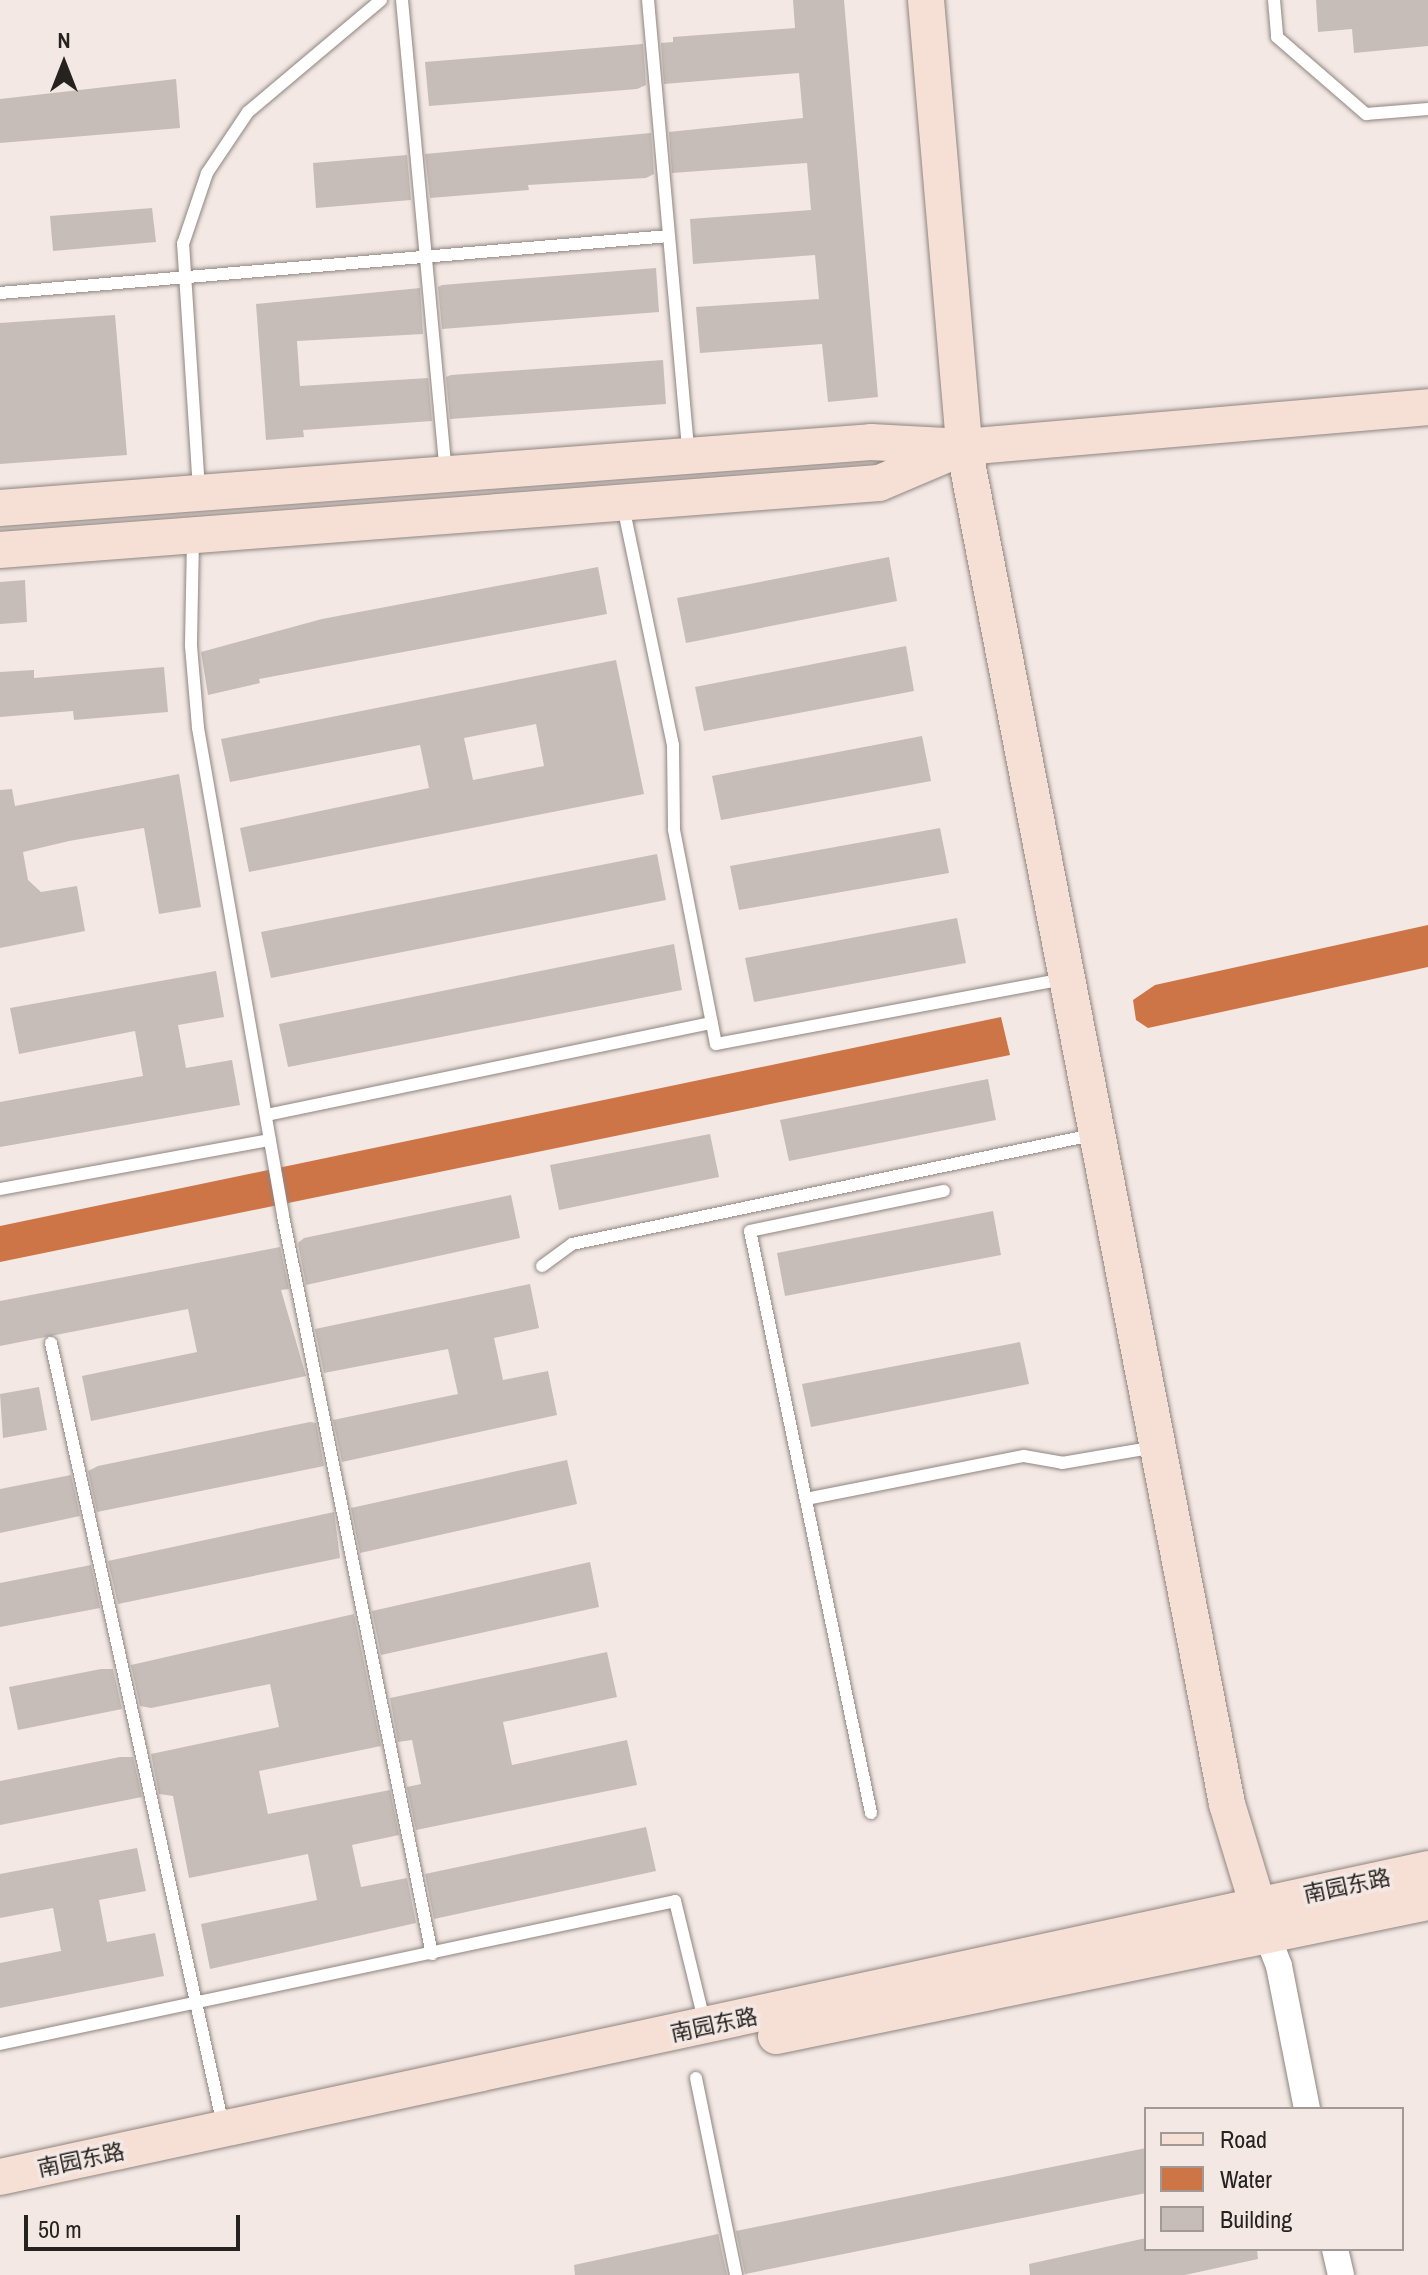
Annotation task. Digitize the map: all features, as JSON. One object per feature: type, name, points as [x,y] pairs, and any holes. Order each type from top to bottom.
[{"type":"street","points":[[926,0],[964,447],[1227,1804],[1260,1919],[1279,1966],[1307,2107]]},
{"type":"street","points":[[0,508],[871,442],[964,447],[1428,407]]},
{"type":"street","points":[[0,550],[879,483],[964,447]]},
{"type":"street","points":[[193,535],[199,493]]},
{"type":"street","name":"南园东路","points":[[0,2203],[1260,1919],[1428,1869]]},
{"type":"street","name":"南园东路","points":[[0,2177],[705,2027],[1260,1919],[1428,1902]]},
{"type":"street","points":[[1335,2251],[1341,2275]]},
{"type":"lane","points":[[199,493],[183,244],[207,173],[248,112],[381,0]]},
{"type":"lane","points":[[402,0],[429,257],[446,474]]},
{"type":"lane","points":[[648,0],[689,456]]},
{"type":"lane","points":[[1274,0],[1277,37],[1366,114],[1428,109]]},
{"type":"lane","points":[[0,293],[669,236]]},
{"type":"lane","points":[[622,502],[673,745],[674,830],[716,1044],[1067,978]]},
{"type":"lane","points":[[193,535],[191,646],[198,728],[283,1216],[432,1954]]},
{"type":"lane","points":[[267,1115],[712,1023]]},
{"type":"lane","points":[[542,1266],[572,1244],[1097,1134]]},
{"type":"lane","points":[[0,1189],[270,1140]]},
{"type":"lane","points":[[871,1813],[750,1231],[944,1191]]},
{"type":"lane","points":[[51,1343],[224,2131]]},
{"type":"lane","points":[[806,1499],[1024,1456],[1062,1463],[1158,1447]]},
{"type":"lane","points":[[0,2044],[675,1901],[705,2027]]},
{"type":"lane","points":[[696,2078],[736,2275]]},
{"type":"water","points":[[1428,925],[1428,967],[1148,1028],[1136,1020],[1133,1000],[1155,985]]},
{"type":"water","points":[[1001,1017],[1010,1055],[0,1262],[0,1226]]},
{"type":"building","points":[[793,0],[844,0],[878,397],[828,402],[822,344],[700,353],[696,307],[819,299],[815,255],[693,264],[690,219],[811,210],[807,163],[672,173],[669,132],[803,118],[799,73],[664,84],[661,43],[673,42],[673,37],[795,28]]},
{"type":"building","points":[[1316,0],[1428,0],[1428,46],[1354,53],[1352,29],[1318,32]]},
{"type":"building","points":[[643,44],[646,85],[637,89],[429,106],[425,62]]},
{"type":"building","points":[[176,79],[180,128],[0,143],[0,99]]},
{"type":"building","points":[[651,133],[654,174],[646,178],[528,185],[529,190],[430,198],[425,154]]},
{"type":"building","points":[[407,155],[411,200],[316,208],[313,163]]},
{"type":"building","points":[[152,208],[156,242],[53,251],[50,216]]},
{"type":"building","points":[[656,268],[659,312],[442,329],[438,287],[442,285]]},
{"type":"building","points":[[420,288],[423,334],[297,341],[300,386],[428,378],[432,421],[303,430],[304,437],[266,440],[256,304]]},
{"type":"building","points":[[115,315],[127,455],[0,464],[0,323]]},
{"type":"building","points":[[663,360],[666,404],[450,419],[446,377],[451,375]]},
{"type":"building","points":[[889,557],[897,601],[686,643],[677,598]]},
{"type":"building","points":[[598,567],[607,614],[259,679],[260,683],[208,695],[201,652],[322,619]]},
{"type":"building","points":[[25,580],[27,622],[0,624],[0,582]]},
{"type":"building","points":[[906,646],[914,691],[704,731],[695,687]]},
{"type":"building","points":[[616,660],[644,794],[249,872],[240,828],[429,788],[420,745],[230,782],[221,739]],"holes":[[[536,724],[544,766],[473,780],[464,738]]]},
{"type":"building","points":[[164,667],[168,712],[74,720],[73,711],[0,717],[0,672],[34,670],[34,678]]},
{"type":"building","points":[[922,736],[931,781],[721,820],[712,776]]},
{"type":"building","points":[[179,774],[201,907],[159,914],[144,828],[69,841],[23,852],[28,880],[41,892],[77,886],[85,931],[0,948],[0,790],[12,789],[15,806]]},
{"type":"building","points":[[940,828],[949,873],[739,910],[730,866]]},
{"type":"building","points":[[657,854],[666,900],[271,978],[261,932]]},
{"type":"building","points":[[957,918],[966,963],[754,1002],[745,958]]},
{"type":"building","points":[[674,944],[682,990],[288,1067],[279,1024]]},
{"type":"building","points":[[216,971],[224,1017],[178,1025],[186,1068],[232,1060],[240,1105],[0,1147],[0,1102],[143,1076],[135,1031],[19,1054],[10,1008]]},
{"type":"building","points":[[988,1079],[996,1120],[789,1161],[780,1120]]},
{"type":"building","points":[[710,1134],[719,1177],[559,1210],[550,1165]]},
{"type":"building","points":[[511,1195],[520,1238],[306,1285],[298,1243],[304,1238]]},
{"type":"building","points":[[993,1211],[1001,1255],[785,1296],[777,1253]]},
{"type":"building","points":[[280,1247],[289,1289],[281,1290],[306,1376],[91,1421],[82,1376],[197,1352],[188,1309],[0,1346],[0,1301]]},
{"type":"building","points":[[530,1284],[539,1328],[494,1338],[503,1380],[548,1371],[557,1415],[342,1462],[333,1420],[458,1394],[448,1349],[324,1373],[315,1329]]},
{"type":"building","points":[[1020,1342],[1029,1384],[811,1427],[802,1384]]},
{"type":"building","points":[[39,1387],[47,1430],[3,1438],[0,1394]]},
{"type":"building","points":[[316,1423],[324,1466],[97,1512],[88,1471],[98,1466]]},
{"type":"building","points":[[567,1460],[577,1504],[360,1553],[351,1508]]},
{"type":"building","points":[[71,1475],[80,1516],[0,1533],[0,1489]]},
{"type":"building","points":[[334,1512],[340,1558],[118,1604],[108,1561]]},
{"type":"building","points":[[590,1562],[599,1607],[381,1655],[372,1611]]},
{"type":"building","points":[[91,1565],[100,1608],[0,1627],[0,1583]]},
{"type":"building","points":[[354,1614],[381,1746],[259,1771],[268,1814],[390,1790],[399,1835],[352,1845],[361,1887],[407,1878],[416,1923],[210,1969],[201,1924],[317,1900],[308,1854],[189,1878],[173,1796],[159,1794],[151,1754],[279,1727],[270,1684],[151,1708],[140,1706],[131,1665]]},
{"type":"building","points":[[607,1652],[617,1697],[503,1722],[512,1765],[627,1740],[637,1785],[416,1830],[407,1787],[421,1784],[412,1740],[398,1742],[390,1698]]},
{"type":"building","points":[[113,1669],[122,1709],[18,1730],[9,1687]]},
{"type":"building","points":[[133,1757],[142,1797],[0,1825],[0,1781]]},
{"type":"building","points":[[646,1827],[656,1871],[434,1919],[425,1874]]},
{"type":"building","points":[[137,1848],[146,1891],[99,1900],[107,1942],[155,1933],[164,1976],[0,2008],[0,1963],[61,1951],[53,1908],[0,1918],[0,1874]]},
{"type":"building","points":[[1144,2148],[1144,2193],[745,2274],[736,2231]]},
{"type":"building","points":[[718,2234],[727,2275],[575,2275],[574,2265]]},
{"type":"building","points":[[1144,2238],[1144,2251],[1257,2251],[1258,2259],[1185,2275],[1030,2275],[1029,2264]]}]
